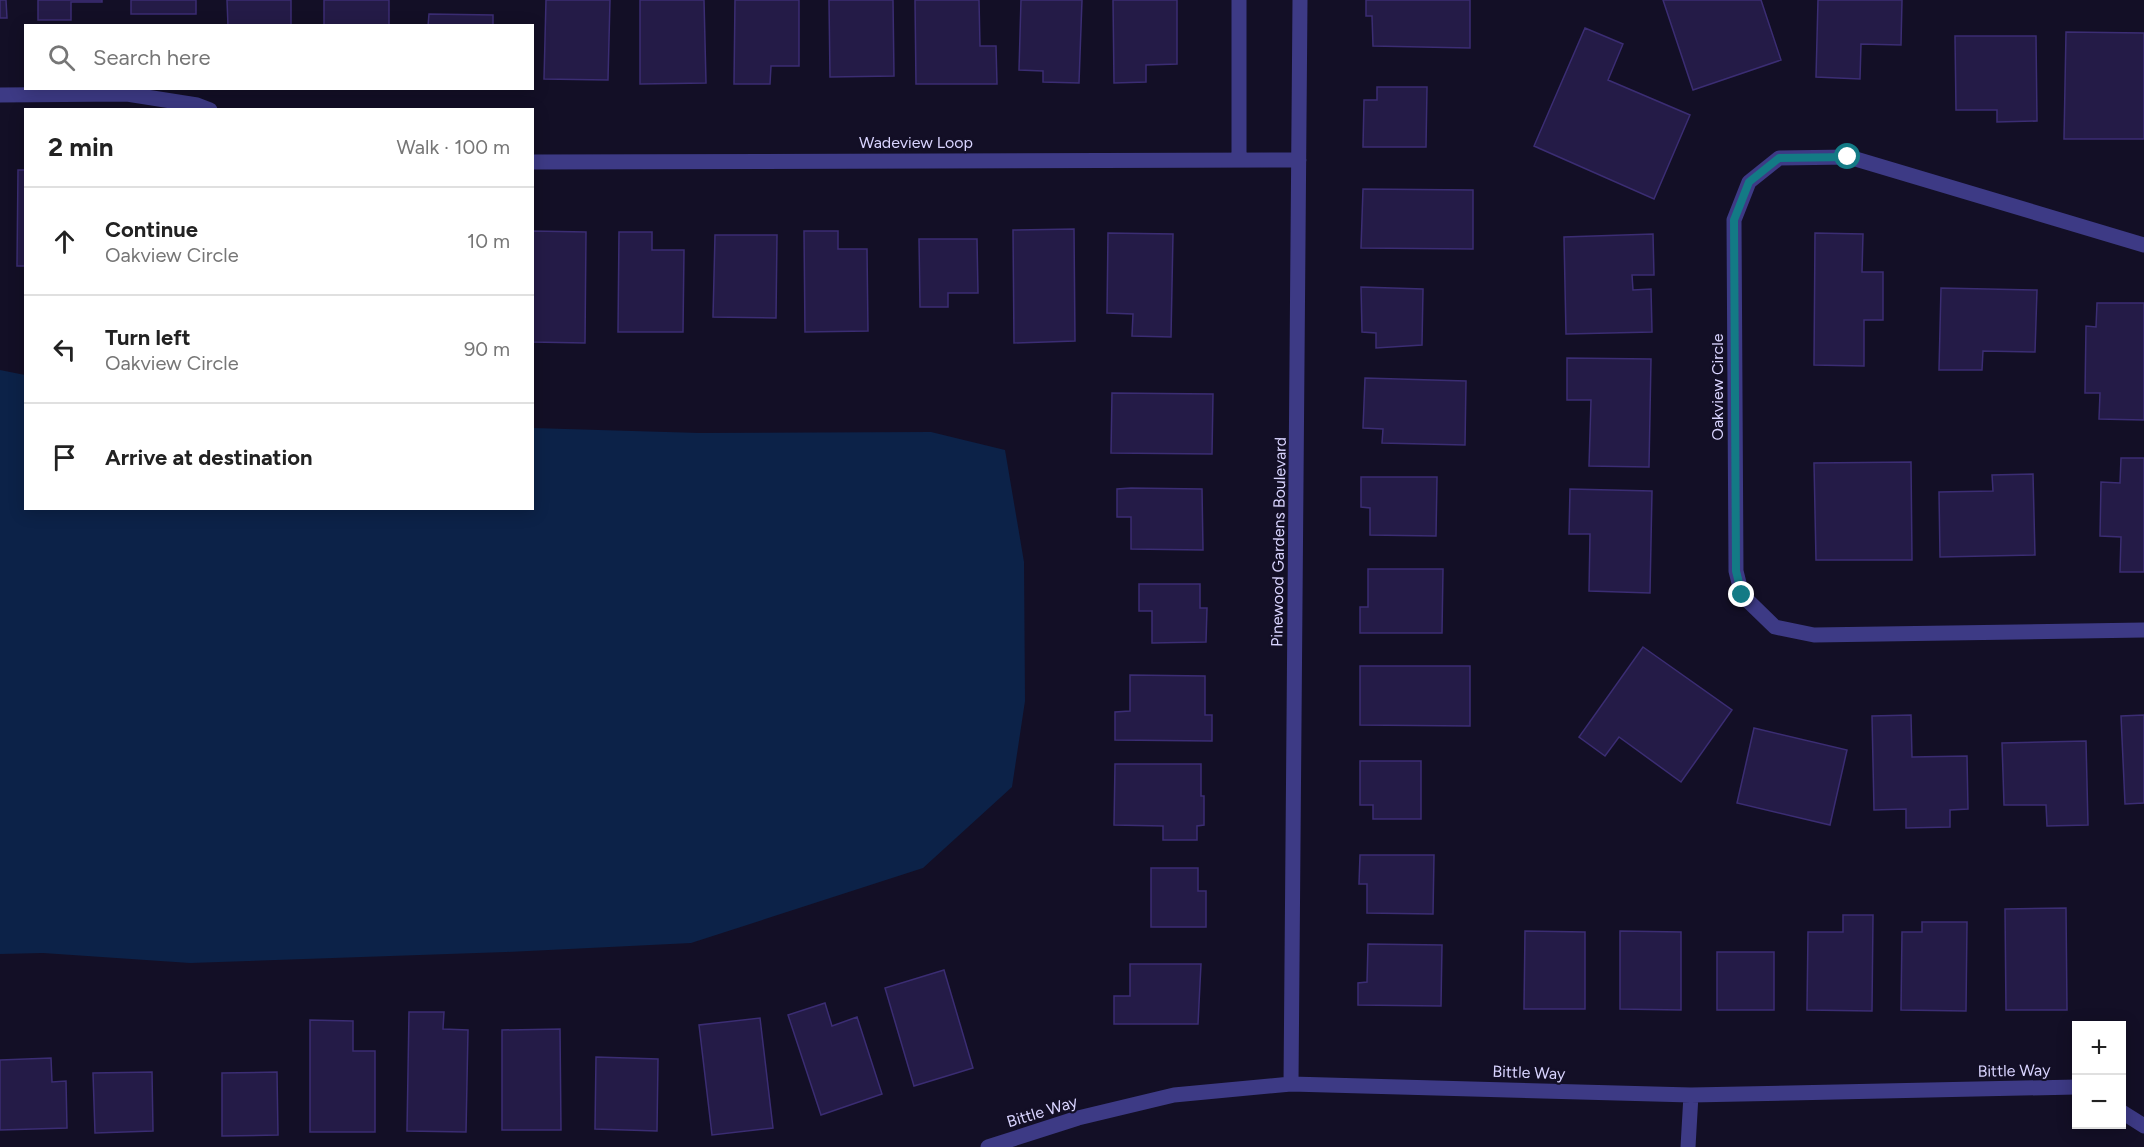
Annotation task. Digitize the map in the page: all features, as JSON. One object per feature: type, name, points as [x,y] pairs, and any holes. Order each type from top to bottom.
[{"type":"street","points":[[1239,0],[1239,160]]},
{"type":"street","name":"Pinewood Gardens Boulevard","points":[[1291,1084],[1300,0]]},
{"type":"street","points":[[0,95],[127,94],[205,108]]},
{"type":"street","name":"Oakview Circle","points":[[2144,245],[1848,157],[1779,158],[1749,182],[1734,220],[1736,571],[1742,595],[1775,627],[1814,635],[2144,630]]},
{"type":"street","name":"Wadeview Loop","points":[[534,162],[1299,160]]},
{"type":"street","name":"Bittle Way","points":[[988,1147],[1078,1118],[1174,1095],[1291,1084],[1691,1095],[2072,1087]]},
{"type":"street","points":[[1688,1147],[1691,1095]]},
{"type":"street","points":[[2126,1115],[2144,1125]]},
{"type":"water","points":[[0,370],[24,375],[24,510],[534,510],[534,428],[699,433],[931,432],[1005,450],[1024,562],[1025,701],[1012,787],[923,868],[691,943],[190,963],[43,953],[0,954]]},
{"type":"building","points":[[0,0],[6,0],[7,18],[0,18]]},
{"type":"building","points":[[38,0],[102,0],[102,2],[71,2],[71,20],[38,20]]},
{"type":"building","points":[[131,0],[196,0],[196,14],[131,14]]},
{"type":"building","points":[[227,0],[291,0],[291,24],[228,24]]},
{"type":"building","points":[[324,0],[389,0],[389,24],[324,24]]},
{"type":"building","points":[[546,0],[610,0],[608,80],[544,79]]},
{"type":"building","points":[[640,0],[704,0],[706,83],[640,84]]},
{"type":"building","points":[[735,0],[799,0],[799,66],[771,66],[770,84],[734,84]]},
{"type":"building","points":[[829,0],[893,0],[894,76],[830,77]]},
{"type":"building","points":[[915,0],[979,0],[980,46],[996,46],[997,84],[916,84]]},
{"type":"building","points":[[1021,0],[1082,0],[1079,83],[1043,82],[1043,71],[1019,70]]},
{"type":"building","points":[[1113,0],[1177,0],[1177,64],[1146,65],[1146,82],[1114,83]]},
{"type":"building","points":[[1366,0],[1470,0],[1470,48],[1373,46],[1372,16],[1366,16]]},
{"type":"building","points":[[1663,0],[1761,0],[1781,60],[1693,90]]},
{"type":"building","points":[[1818,0],[1902,0],[1901,45],[1861,44],[1860,79],[1816,77]]},
{"type":"building","points":[[429,14],[493,15],[493,24],[428,24]]},
{"type":"building","points":[[1585,28],[1623,44],[1608,80],[1690,115],[1654,199],[1534,146]]},
{"type":"building","points":[[2066,32],[2144,33],[2144,139],[2064,139]]},
{"type":"building","points":[[1955,36],[2036,36],[2037,121],[1997,122],[1997,110],[1956,110]]},
{"type":"building","points":[[1377,87],[1427,87],[1426,147],[1363,147],[1364,100],[1377,100]]},
{"type":"building","points":[[18,170],[24,170],[24,266],[17,266]]},
{"type":"building","points":[[1363,189],[1473,190],[1473,249],[1361,248]]},
{"type":"building","points":[[1074,229],[1075,341],[1014,343],[1013,230]]},
{"type":"building","points":[[534,231],[586,232],[585,343],[534,342]]},
{"type":"building","points":[[804,231],[838,231],[838,249],[867,249],[868,331],[805,332]]},
{"type":"building","points":[[619,232],[652,232],[652,250],[684,250],[683,332],[618,332]]},
{"type":"building","points":[[1108,233],[1173,234],[1171,337],[1132,336],[1133,314],[1107,313]]},
{"type":"building","points":[[1815,233],[1863,234],[1862,272],[1883,272],[1883,320],[1864,320],[1864,366],[1814,365]]},
{"type":"building","points":[[1653,234],[1654,275],[1632,275],[1633,290],[1651,289],[1652,332],[1566,334],[1564,237]]},
{"type":"building","points":[[715,235],[777,235],[776,318],[713,317]]},
{"type":"building","points":[[919,239],[977,239],[978,293],[948,293],[948,307],[920,307]]},
{"type":"building","points":[[1361,287],[1423,289],[1422,345],[1376,348],[1376,333],[1362,332]]},
{"type":"building","points":[[1941,288],[2037,290],[2035,352],[1983,351],[1982,370],[1939,370]]},
{"type":"building","points":[[2097,303],[2144,303],[2144,420],[2099,419],[2100,393],[2085,393],[2086,326],[2096,327]]},
{"type":"building","points":[[1567,358],[1651,359],[1649,467],[1589,466],[1591,400],[1567,400]]},
{"type":"building","points":[[1365,378],[1466,381],[1465,445],[1382,443],[1383,429],[1363,428]]},
{"type":"building","points":[[1112,393],[1213,394],[1212,454],[1111,453]]},
{"type":"building","points":[[2121,458],[2144,458],[2144,572],[2120,572],[2121,537],[2100,536],[2101,482],[2120,483]]},
{"type":"building","points":[[1911,462],[1912,560],[1816,560],[1814,463]]},
{"type":"building","points":[[2033,474],[2035,555],[1940,557],[1939,492],[1993,491],[1992,475]]},
{"type":"building","points":[[1361,477],[1437,477],[1436,536],[1370,535],[1370,508],[1361,507]]},
{"type":"building","points":[[1117,489],[1202,489],[1203,550],[1131,549],[1131,517],[1117,517]]},
{"type":"building","points":[[1570,489],[1652,491],[1650,593],[1589,591],[1590,534],[1569,534]]},
{"type":"building","points":[[1368,569],[1443,569],[1442,633],[1360,633],[1360,607],[1368,607]]},
{"type":"building","points":[[1139,584],[1200,584],[1200,608],[1207,608],[1206,642],[1152,643],[1152,611],[1139,611]]},
{"type":"building","points":[[1643,647],[1732,710],[1681,782],[1619,737],[1605,756],[1579,737]]},
{"type":"building","points":[[1360,666],[1470,666],[1470,726],[1360,725]]},
{"type":"building","points":[[1130,675],[1205,676],[1205,715],[1212,715],[1212,741],[1115,740],[1115,712],[1130,711]]},
{"type":"building","points":[[1911,715],[1912,757],[1967,756],[1968,809],[1950,810],[1950,827],[1906,828],[1906,809],[1874,810],[1872,716]]},
{"type":"building","points":[[2144,715],[2144,803],[2125,804],[2121,716]]},
{"type":"building","points":[[1754,728],[1847,750],[1830,825],[1737,803]]},
{"type":"building","points":[[2086,741],[2088,825],[2047,826],[2046,805],[2004,805],[2002,743]]},
{"type":"building","points":[[1360,761],[1421,761],[1421,819],[1373,819],[1373,805],[1360,805]]},
{"type":"building","points":[[1115,764],[1201,764],[1204,825],[1197,826],[1197,840],[1163,840],[1163,826],[1114,825]]},
{"type":"building","points":[[1360,855],[1434,855],[1433,914],[1367,913],[1367,884],[1359,884]]},
{"type":"building","points":[[1151,868],[1198,868],[1198,891],[1206,891],[1206,927],[1151,927]]},
{"type":"building","points":[[2066,908],[2067,1010],[2006,1010],[2005,909]]},
{"type":"building","points":[[1843,915],[1873,915],[1872,1011],[1807,1010],[1808,932],[1843,932]]},
{"type":"building","points":[[1922,922],[1967,922],[1966,1011],[1901,1010],[1902,932],[1922,932]]},
{"type":"building","points":[[1525,931],[1585,932],[1585,1009],[1524,1009]]},
{"type":"building","points":[[1620,931],[1681,932],[1681,1010],[1620,1009]]},
{"type":"building","points":[[1368,944],[1442,945],[1441,1006],[1358,1005],[1358,983],[1367,982]]},
{"type":"building","points":[[1717,952],[1774,952],[1774,1010],[1717,1010]]},
{"type":"building","points":[[1130,964],[1201,964],[1198,1024],[1114,1024],[1114,996],[1130,996]]},
{"type":"building","points":[[944,970],[973,1068],[914,1086],[885,988]]},
{"type":"building","points":[[825,1003],[832,1026],[857,1017],[882,1094],[821,1115],[788,1015]]},
{"type":"building","points":[[409,1012],[444,1012],[443,1029],[468,1030],[466,1132],[407,1131]]},
{"type":"building","points":[[760,1018],[773,1128],[712,1135],[699,1025]]},
{"type":"building","points":[[310,1020],[353,1021],[353,1051],[375,1051],[375,1132],[310,1132]]},
{"type":"building","points":[[560,1029],[561,1130],[502,1130],[502,1030]]},
{"type":"building","points":[[596,1057],[658,1059],[657,1131],[595,1129]]},
{"type":"building","points":[[51,1058],[52,1082],[66,1081],[67,1128],[0,1130],[0,1060]]},
{"type":"building","points":[[152,1072],[153,1131],[95,1133],[93,1073]]},
{"type":"building","points":[[277,1072],[278,1135],[222,1136],[222,1073]]},
{"type":"route","points":[[1742,595],[1736,571],[1734,220],[1749,182],[1779,158],[1848,157]]}]
